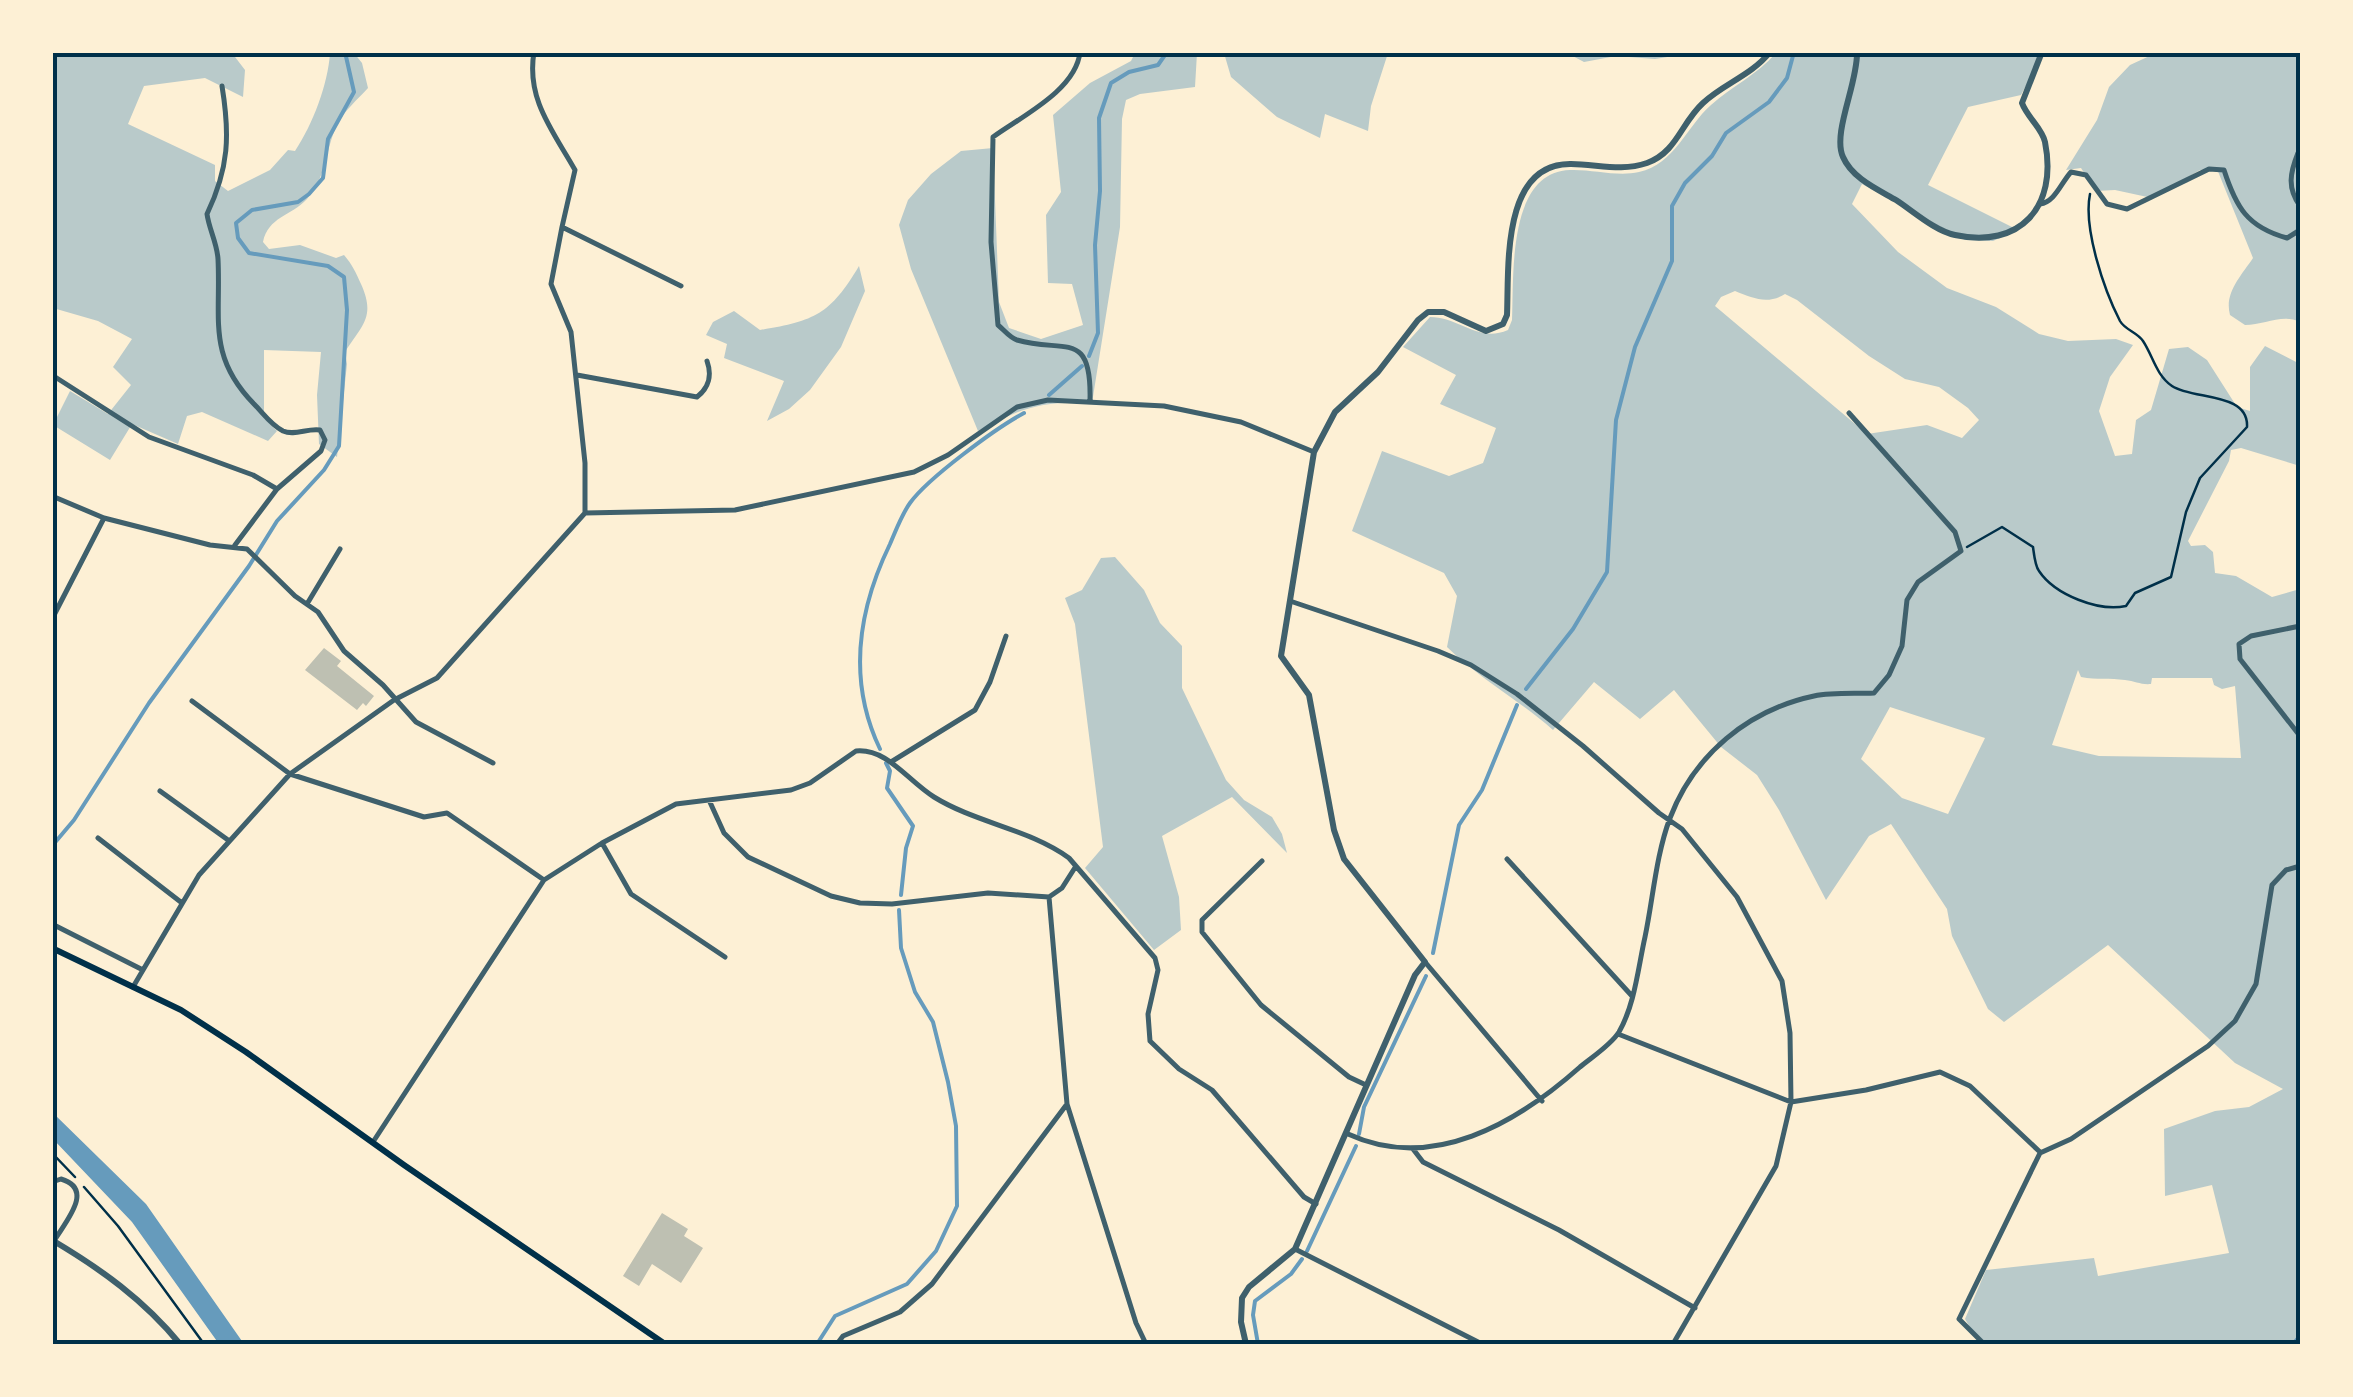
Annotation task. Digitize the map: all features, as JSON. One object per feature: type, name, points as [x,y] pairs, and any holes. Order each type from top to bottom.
[{"type":"main road","points":[[52,948],[181,1010],[665,1344]]},
{"type":"street","points":[[133,988],[199,875],[290,774],[394,700],[436,678],[585,513],[571,332],[551,284],[574,170],[533,92],[534,52]]},
{"type":"street","points":[[1080,52],[1074,76],[1064,87],[993,137],[991,242],[998,325],[1014,340],[1069,345],[1080,354],[1088,369],[1090,401]]},
{"type":"street","points":[[1542,1101],[1344,859],[1334,830],[1310,695],[1281,656],[1314,452],[1335,412],[1378,372],[1428,312],[1444,312],[1486,331],[1503,324],[1514,221],[1523,191],[1534,178],[1556,165],[1634,167],[1650,162],[1668,152],[1698,106],[1770,52]]},
{"type":"street","points":[[1858,52],[1858,73],[1839,139],[1843,158],[1861,179],[1950,235],[1990,239],[2011,234],[2030,219],[2044,192],[2044,136],[2022,103],[2042,52]]},
{"type":"street","points":[[222,86],[228,138],[226,161],[218,194],[207,214],[218,260],[219,346],[224,363],[244,396],[276,426],[292,434],[320,430],[325,440],[322,451],[277,489],[235,545]]},
{"type":"street","points":[[2298,153],[2291,171],[2290,190],[2300,206]]},
{"type":"street","points":[[2038,204],[2047,204],[2071,172],[2086,175],[2107,204],[2127,209],[2149,202],[2209,169],[2224,170],[2235,206],[2269,233],[2286,238],[2300,230]]},
{"type":"street","points":[[562,226],[681,286]]},
{"type":"street","points":[[577,375],[697,397],[707,387],[707,361]]},
{"type":"street","points":[[52,376],[149,437],[253,475],[277,489]]},
{"type":"street","points":[[585,513],[735,510],[914,472],[948,455],[1017,408],[1048,400],[1164,406],[1241,422],[1314,452]]},
{"type":"street","points":[[1348,1134],[1413,1149],[1440,1147],[1520,1115],[1542,1101],[1618,1034],[1632,996],[1669,820],[1687,784],[1716,745],[1760,714],[1815,696],[1874,693],[1889,675],[1902,646],[1908,600],[1918,582],[1961,551],[1955,532],[1848,413]]},
{"type":"street","points":[[52,496],[104,518],[210,545],[247,548],[322,617],[344,651],[383,685],[416,722],[493,763]]},
{"type":"street","points":[[52,619],[104,518]]},
{"type":"street","points":[[307,604],[340,549]]},
{"type":"street","points":[[1290,601],[1471,665],[1517,694],[1703,852],[1738,898],[1782,981],[1790,1033],[1791,1102],[1776,1166],[1673,1344]]},
{"type":"street","points":[[2300,626],[2250,636],[2240,644],[2240,659],[2300,736]]},
{"type":"street","points":[[891,762],[975,710],[990,682],[1006,636]]},
{"type":"street","points":[[192,701],[290,774],[424,817],[447,813],[544,880]]},
{"type":"street","points":[[372,1142],[544,880],[602,842],[676,804],[800,786],[856,751],[878,753],[911,783],[958,812],[1053,846],[1076,866],[1155,958],[1158,970],[1148,1014],[1150,1041],[1179,1069],[1212,1090],[1304,1197],[1316,1204]]},
{"type":"street","points":[[160,791],[228,840]]},
{"type":"street","points":[[709,800],[724,833],[748,856],[832,896],[860,903],[892,904],[988,892],[1049,898],[1062,888],[1076,866]]},
{"type":"street","points":[[98,838],[182,903]]},
{"type":"street","points":[[602,842],[631,894],[725,957]]},
{"type":"street","points":[[1507,859],[1632,996]]},
{"type":"street","points":[[1262,861],[1202,920],[1202,932],[1260,1005],[1348,1077],[1366,1086]]},
{"type":"street","points":[[1984,1344],[1959,1319],[2040,1153],[2086,1129],[2208,1046],[2235,1021],[2256,984],[2272,885],[2286,870],[2300,866]]},
{"type":"street","points":[[1049,898],[1067,1104],[1146,1344]]},
{"type":"street","points":[[52,924],[143,970]]},
{"type":"street","points":[[1246,1344],[1241,1322],[1242,1298],[1250,1286],[1294,1249],[1348,1134],[1414,974],[1425,962]]},
{"type":"street","points":[[1618,1034],[1791,1102],[1866,1090],[1940,1072],[1970,1086],[2040,1153]]},
{"type":"street","points":[[837,1344],[843,1336],[900,1312],[932,1284],[1067,1104]]},
{"type":"street","points":[[1413,1149],[1423,1162],[1559,1230],[1695,1308]]},
{"type":"street","points":[[52,1182],[61,1178],[72,1182],[79,1199],[53,1240],[117,1282],[160,1319],[180,1344]]},
{"type":"street","points":[[1294,1249],[1482,1344]]},
{"type":"path","points":[[1961,551],[2002,527],[2033,547],[2038,570],[2071,597],[2111,610],[2126,606],[2134,593],[2172,577],[2186,512],[2200,478],[2247,427],[2248,420],[2240,409],[2228,401],[2173,387],[2161,376],[2141,338],[2122,326],[2086,212],[2092,185]]},
{"type":"path","points":[[52,1153],[118,1226],[204,1344]]},
{"type":"shaded area","points":[[1224,52],[1388,53],[1371,106],[1368,131],[1325,114],[1320,138],[1277,117],[1231,77]]},
{"type":"shaded area","points":[[52,53],[232,53],[245,70],[243,97],[205,78],[144,86],[128,124],[215,165],[215,181],[228,191],[270,170],[288,150],[295,151],[318,104],[330,53],[354,53],[362,63],[368,88],[337,125],[314,191],[270,227],[263,242],[269,249],[300,245],[336,258],[344,255],[365,295],[365,320],[345,352],[337,457],[319,444],[317,395],[321,352],[264,350],[264,418],[277,431],[268,441],[202,412],[187,416],[178,444],[132,424],[110,460],[53,425],[70,391],[108,414],[131,385],[113,367],[132,339],[98,321],[53,308]]},
{"type":"shaded area","points":[[1135,53],[1197,53],[1195,87],[1140,94],[1126,100],[1122,119],[1120,227],[1092,403],[1033,407],[978,431],[911,269],[899,225],[908,200],[931,174],[961,151],[993,148],[999,302],[1009,328],[1041,339],[1083,325],[1072,284],[1048,283],[1046,215],[1061,192],[1053,115],[1090,83],[1131,61]]},
{"type":"shaded area","points":[[1567,53],[1692,53],[1655,59],[1616,56],[1584,62]]},
{"type":"shaded area","points":[[1776,53],[2043,53],[2021,95],[1968,107],[1928,185],[2018,230],[1993,241],[1965,240],[1862,184],[1852,204],[1898,252],[1947,288],[1996,307],[2039,334],[2068,341],[2116,339],[2133,345],[2110,377],[2099,411],[2115,456],[2132,454],[2136,420],[2151,410],[2169,349],[2188,347],[2207,360],[2237,407],[2250,411],[2250,367],[2265,346],[2300,364],[2300,466],[2241,448],[2231,450],[2188,541],[2191,546],[2205,545],[2213,552],[2215,573],[2236,576],[2272,597],[2300,589],[2300,1344],[1980,1344],[1965,1319],[1986,1270],[2094,1258],[2098,1276],[2229,1253],[2212,1185],[2165,1196],[2164,1129],[2215,1111],[2249,1107],[2283,1089],[2235,1063],[2108,945],[2004,1022],[1988,1009],[1952,936],[1947,909],[1891,824],[1869,836],[1826,900],[1757,775],[1721,747],[1674,690],[1640,719],[1594,682],[1553,730],[1447,647],[1457,596],[1444,573],[1352,531],[1382,451],[1449,476],[1483,463],[1496,428],[1440,404],[1456,375],[1403,347],[1430,317],[1478,332],[1508,330],[1518,229],[1535,188],[1550,175],[1570,170],[1622,174],[1651,168],[1671,153],[1711,105]],"holes":[[[1735,291],[1760,299],[1785,294],[1797,300],[1869,356],[1905,379],[1939,387],[1979,420],[1962,438],[1927,425],[1867,434],[1715,306],[1721,297]],[[2078,670],[2081,677],[2144,684],[2151,684],[2152,678],[2212,678],[2214,685],[2222,689],[2235,686],[2241,758],[2099,756],[2052,745]],[[1890,707],[1985,738],[1948,814],[1902,798],[1861,759]]]},
{"type":"shaded area","points":[[2156,53],[2300,53],[2300,322],[2280,319],[2245,325],[2230,315],[2231,292],[2253,258],[2217,169],[2200,170],[2152,198],[2115,190],[2096,191],[2081,168],[2066,170],[2097,120],[2109,87],[2130,65]]},
{"type":"shaded area","points":[[859,266],[865,291],[841,347],[810,390],[789,409],[767,421],[784,381],[724,358],[727,344],[706,335],[713,322],[734,311],[760,330],[807,319],[839,295]]},
{"type":"shaded area","points":[[1115,557],[1144,590],[1160,623],[1182,646],[1182,688],[1226,780],[1244,800],[1272,817],[1287,853],[1232,797],[1162,836],[1179,897],[1181,930],[1154,950],[1085,868],[1103,847],[1075,624],[1065,598],[1082,590],[1101,558]]},
{"type":"water","points":[[52,1112],[146,1204],[244,1344],[219,1344],[132,1222],[53,1139]]},
{"type":"building","points":[[324,648],[341,661],[337,666],[374,696],[366,706],[363,703],[357,710],[305,670]]},
{"type":"building","points":[[662,1213],[688,1229],[684,1236],[703,1248],[681,1283],[652,1264],[639,1286],[623,1276]]},
{"type":"waterway","points":[[52,846],[74,820],[149,703],[277,521],[324,470],[339,446],[347,310],[344,277],[328,266],[249,253],[238,238],[236,223],[252,210],[298,202],[323,178],[328,139],[354,92],[345,52]]},
{"type":"waterway","points":[[1089,356],[1098,333],[1095,245],[1100,191],[1099,118],[1111,83],[1129,72],[1158,65],[1167,52]]},
{"type":"waterway","points":[[1526,689],[1573,629],[1607,572],[1616,420],[1635,347],[1672,261],[1672,206],[1685,183],[1712,156],[1726,133],[1769,102],[1787,78],[1794,52]]},
{"type":"waterway","points":[[1049,395],[1082,366]]},
{"type":"waterway","points":[[880,749],[863,697],[860,671],[864,620],[879,569],[904,512],[931,480],[1024,413]]},
{"type":"waterway","points":[[1433,953],[1459,825],[1482,790],[1517,705]]},
{"type":"waterway","points":[[886,763],[890,771],[887,788],[913,826],[906,848],[901,895]]},
{"type":"waterway","points":[[817,1344],[835,1316],[907,1284],[936,1251],[957,1206],[956,1126],[948,1082],[933,1022],[915,992],[901,948],[899,910]]},
{"type":"waterway","points":[[1359,1134],[1364,1107],[1426,976]]},
{"type":"waterway","points":[[1307,1251],[1356,1146]]},
{"type":"waterway","points":[[1258,1344],[1255,1301],[1291,1274],[1302,1259]]},
{"type":"waterway","points":[[2293,1344],[2300,1336]]}]
